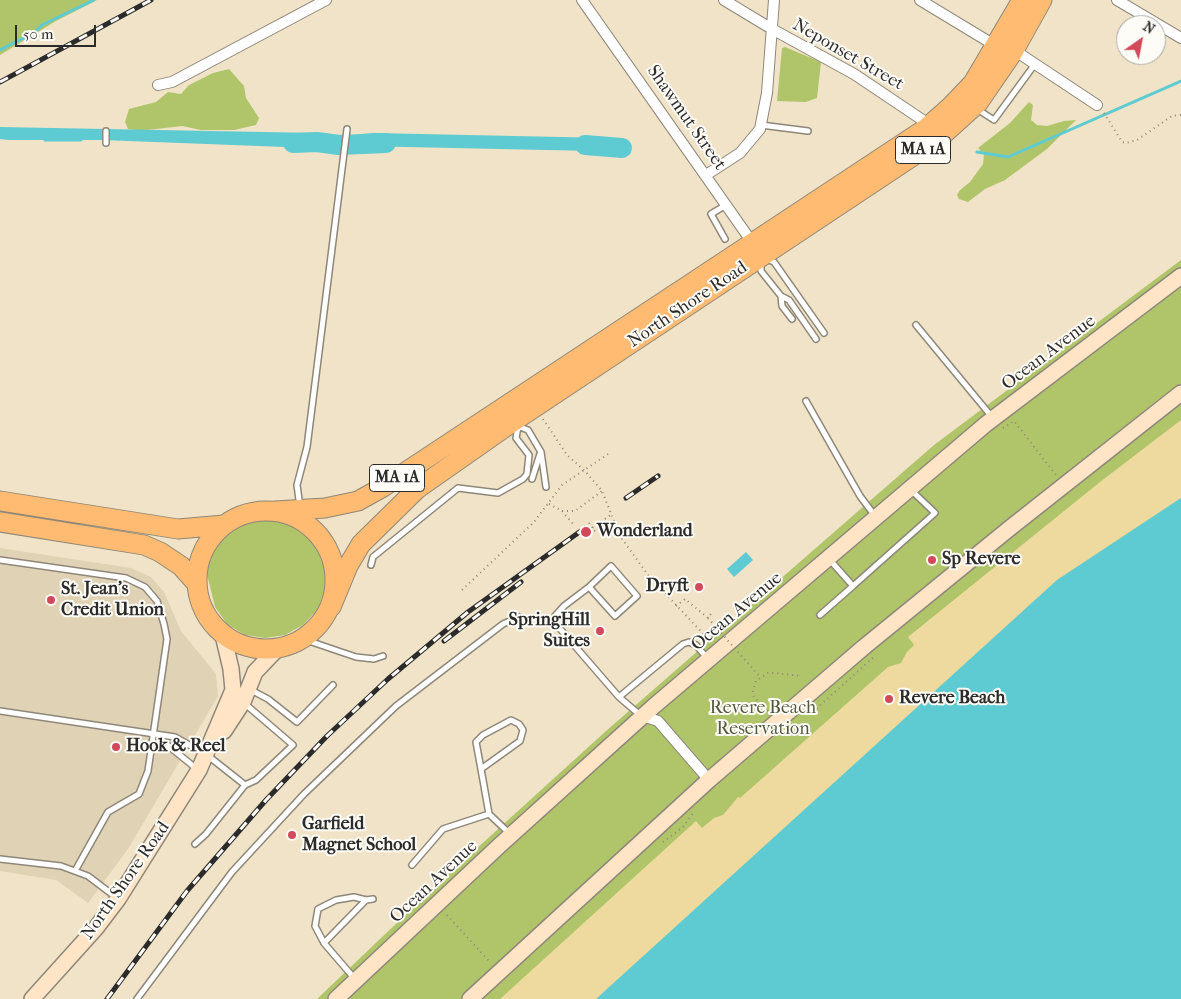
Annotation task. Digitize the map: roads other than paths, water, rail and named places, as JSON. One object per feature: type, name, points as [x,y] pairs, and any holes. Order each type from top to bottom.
[{"type":"highway","name":"North Shore Road","points":[[757,250],[938,140],[974,107],[1005,48],[1022,0]]},
{"type":"highway","name":"North Shore Road","points":[[331,607],[348,566],[361,544],[385,518],[417,489],[512,418],[757,250],[930,125],[1005,48],[1042,0]]},
{"type":"highway","name":"North Shore Road","points":[[275,511],[301,510],[358,501],[512,418]]},
{"type":"highway","name":"MA 1A","points":[[0,501],[178,529],[224,525],[248,513],[275,511]]},
{"type":"highway","points":[[275,511],[292,516],[308,525],[322,538],[331,553],[336,571],[336,589],[331,607]]},
{"type":"highway","name":"MA 1A","points":[[0,522],[144,545],[160,552],[181,566],[197,584],[201,604],[210,620],[223,635],[249,647],[277,649],[303,640],[323,622],[331,607]]},
{"type":"highway","points":[[197,584],[197,571],[203,551],[214,534],[224,525]]},
{"type":"main road","name":"Ocean Avenue","points":[[336,999],[511,835],[642,716],[990,422],[1181,276]]},
{"type":"main road","points":[[470,999],[709,780],[884,631],[1181,393]]},
{"type":"main road","name":"North Shore Road","points":[[207,755],[233,690],[231,669],[223,635]]},
{"type":"main road","name":"North Shore Road","points":[[32,999],[96,928],[118,899],[207,755],[246,696],[255,672],[277,649]]},
{"type":"street","points":[[158,85],[172,82],[326,0]]},
{"type":"street","name":"Shawmut Street","points":[[582,0],[757,250]]},
{"type":"street","name":"Neponset Street","points":[[724,0],[854,74],[930,125]]},
{"type":"street","points":[[706,175],[740,153],[760,129],[767,93],[774,0]]},
{"type":"street","points":[[920,0],[1035,64],[1099,107]]},
{"type":"street","points":[[1117,0],[1181,38]]},
{"type":"street","points":[[642,716],[658,721],[709,780]]},
{"type":"lane","points":[[974,107],[994,120],[1035,64]]},
{"type":"lane","points":[[761,125],[808,131]]},
{"type":"lane","points":[[301,510],[297,485],[307,447],[332,240],[346,150],[347,129]]},
{"type":"lane","points":[[106,132],[106,143]]},
{"type":"lane","points":[[725,239],[711,214],[726,204]]},
{"type":"lane","points":[[757,250],[761,271],[781,296],[788,300],[816,338]]},
{"type":"lane","points":[[757,250],[774,262],[824,333]]},
{"type":"lane","points":[[781,296],[782,306],[792,319]]},
{"type":"lane","points":[[916,325],[990,422]]},
{"type":"lane","points":[[806,401],[860,496],[876,518]]},
{"type":"lane","points":[[512,418],[528,430],[541,452],[546,487]]},
{"type":"lane","points":[[371,565],[373,557],[458,488],[498,493],[527,474],[528,455],[516,438],[512,418]]},
{"type":"lane","points":[[532,479],[541,452]]},
{"type":"lane","points":[[820,615],[934,513],[910,490]]},
{"type":"lane","points":[[829,558],[853,586]]},
{"type":"lane","points":[[0,560],[126,578],[145,587],[157,601],[166,639],[148,770],[139,794],[108,812],[75,871]]},
{"type":"lane","points":[[589,587],[614,616],[637,596],[610,566],[589,587],[564,606],[555,616],[555,623],[619,697],[642,716]]},
{"type":"lane","points":[[137,999],[232,872],[304,794],[396,706],[503,624],[519,617]]},
{"type":"lane","points":[[303,640],[356,657],[374,659],[383,656]]},
{"type":"lane","points":[[619,697],[683,644],[689,642],[715,656]]},
{"type":"lane","points":[[246,696],[268,699],[297,722],[333,685]]},
{"type":"lane","points":[[195,844],[206,834],[245,785],[256,780],[293,745],[246,696]]},
{"type":"lane","points":[[0,711],[176,737],[207,755],[245,785]]},
{"type":"lane","points":[[481,769],[520,741],[523,730],[515,721],[511,720],[479,738],[476,742],[488,814],[511,835]]},
{"type":"lane","points":[[159,736],[199,770]]},
{"type":"lane","points":[[412,865],[443,829],[488,814]]},
{"type":"lane","points":[[0,859],[61,866],[88,876],[118,899]]},
{"type":"lane","points":[[356,981],[327,950],[315,926],[318,909],[336,900],[354,897],[366,900],[373,899]]},
{"type":"lane","points":[[324,943],[366,900]]},
{"type":"water","points":[[0,127],[320,133],[323,141],[318,144],[285,147],[102,140],[8,140],[0,139]]},
{"type":"water","points":[[362,134],[608,138],[613,140],[613,145],[609,149],[593,151],[360,146],[358,140]]},
{"type":"water","points":[[1181,498],[1181,999],[596,999],[1057,580]]},
{"type":"water","points":[[746,552],[753,560],[734,577],[727,569]]},
{"type":"waterway","points":[[0,50],[35,32],[42,25],[94,0]]},
{"type":"waterway","points":[[977,152],[1008,157],[1181,81]]},
{"type":"waterway","points":[[45,140],[81,140]]},
{"type":"waterway","points":[[293,143],[317,142],[339,145],[386,143]]},
{"type":"waterway","points":[[585,145],[622,148]]},
{"type":"railway","points":[[0,82],[151,0]]},
{"type":"railway","points":[[626,498],[658,476]]},
{"type":"railway","points":[[107,999],[187,891],[266,800],[327,736],[388,679],[468,612],[585,528]]},
{"type":"railway","points":[[444,641],[521,582]]},
{"type":"place","name":"Wonderland","points":[[586,532]]},
{"type":"place","name":"Sp Revere","points":[[932,560]]},
{"type":"place","name":"Dryft","points":[[699,587]]},
{"type":"place","name":"St. Jean's Credit Union","points":[[51,600]]},
{"type":"place","name":"SpringHill Suites","points":[[600,631]]},
{"type":"place","name":"Revere Beach","points":[[889,699]]},
{"type":"place","name":"Hook & Reel","points":[[116,747]]},
{"type":"place","name":"Garfield Magnet School","points":[[292,835]]},
{"type":"park label","name":"Revere Beach Reservation","points":[[763,720]]}]
